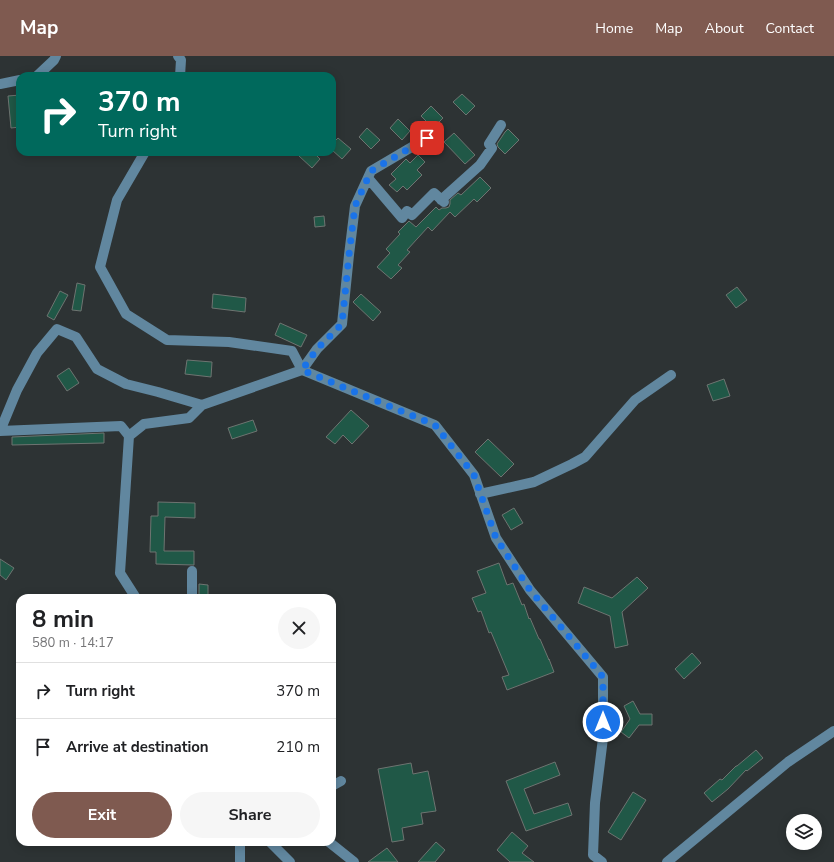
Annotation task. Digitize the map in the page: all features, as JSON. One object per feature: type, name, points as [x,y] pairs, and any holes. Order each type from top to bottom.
[{"type":"street","points":[[41,72],[54,60],[56,56]]},
{"type":"street","points":[[178,56],[181,60],[180,72]]},
{"type":"street","points":[[0,84],[16,81]]},
{"type":"street","points":[[368,178],[402,218],[407,211],[412,216],[434,193],[443,201],[480,165],[492,148],[489,144],[501,125]]},
{"type":"street","points":[[129,436],[144,424],[189,418],[202,405],[302,370],[317,349],[342,324],[355,206],[371,171],[427,138]]},
{"type":"street","points":[[143,156],[117,200],[100,267],[126,314],[167,340],[228,342],[292,351],[302,370],[435,425],[474,475],[496,538],[530,590],[603,677],[603,738],[595,803],[593,855],[602,862]]},
{"type":"street","points":[[133,594],[120,574],[129,436],[122,426],[0,431],[17,390],[37,353],[57,329],[76,337],[97,370],[126,384],[202,405]]},
{"type":"street","points":[[480,494],[534,482],[585,457],[635,400],[671,375]]},
{"type":"street","points":[[192,571],[192,594]]},
{"type":"street","points":[[667,862],[788,762],[834,731]]},
{"type":"street","points":[[240,846],[240,862]]},
{"type":"street","points":[[274,846],[290,862]]},
{"type":"street","points":[[334,846],[354,862]]},
{"type":"building","points":[[462,94],[475,106],[466,115],[453,102]]},
{"type":"building","points":[[16,95],[16,127],[11,128],[8,96]]},
{"type":"building","points":[[431,106],[443,118],[433,128],[421,116]]},
{"type":"building","points":[[398,119],[410,131],[402,140],[390,128]]},
{"type":"building","points":[[367,128],[380,140],[371,149],[359,137]]},
{"type":"building","points":[[508,129],[519,140],[505,154],[497,144]]},
{"type":"building","points":[[454,133],[475,155],[465,164],[444,142]]},
{"type":"building","points":[[338,138],[351,149],[342,159],[336,154],[336,140]]},
{"type":"building","points":[[418,155],[425,162],[417,170],[422,175],[407,190],[403,186],[397,192],[389,185],[396,179],[391,174],[406,159],[410,163]]},
{"type":"building","points":[[299,156],[317,156],[320,159],[312,168]]},
{"type":"building","points":[[480,177],[491,188],[477,202],[474,199],[455,217],[450,212],[432,231],[428,227],[407,250],[410,252],[398,265],[402,268],[391,279],[377,267],[390,253],[386,249],[400,234],[398,232],[409,221],[416,227],[436,207],[439,210],[449,207],[450,200],[458,193],[461,195]]},
{"type":"building","points":[[324,216],[325,226],[315,227],[314,217]]},
{"type":"building","points":[[77,283],[85,285],[81,311],[72,310]]},
{"type":"building","points":[[737,287],[747,300],[736,308],[726,295]]},
{"type":"building","points":[[60,291],[68,295],[54,320],[47,316]]},
{"type":"building","points":[[213,294],[246,298],[245,312],[212,308]]},
{"type":"building","points":[[361,294],[381,312],[373,321],[353,302]]},
{"type":"building","points":[[280,323],[307,335],[301,347],[275,335]]},
{"type":"building","points":[[187,360],[212,362],[211,377],[185,374]]},
{"type":"building","points":[[69,368],[79,383],[67,391],[57,376]]},
{"type":"building","points":[[724,379],[730,396],[713,401],[707,385]]},
{"type":"building","points":[[351,410],[369,426],[352,444],[343,435],[335,444],[326,437]]},
{"type":"building","points":[[253,420],[257,431],[232,439],[228,428]]},
{"type":"building","points":[[104,433],[104,443],[12,445],[12,437]]},
{"type":"building","points":[[488,439],[514,464],[501,477],[475,452]]},
{"type":"building","points":[[158,502],[195,503],[195,518],[165,517],[164,551],[194,551],[194,565],[156,564],[156,552],[150,552],[151,516],[158,516]]},
{"type":"building","points":[[514,508],[523,523],[511,530],[502,515]]},
{"type":"building","points":[[0,559],[14,568],[6,580],[0,575]]},
{"type":"building","points":[[499,563],[507,585],[513,583],[522,605],[524,604],[529,619],[530,618],[540,639],[554,672],[507,690],[502,677],[509,675],[491,632],[489,633],[481,611],[478,612],[472,598],[486,593],[477,571]]},
{"type":"building","points":[[637,577],[648,588],[622,612],[628,645],[615,648],[610,616],[578,603],[584,587],[612,598]]},
{"type":"building","points":[[199,584],[208,585],[208,594],[199,594]]},
{"type":"building","points":[[692,653],[701,663],[684,679],[675,669]]},
{"type":"building","points":[[633,701],[640,714],[652,714],[652,725],[639,725],[629,738],[621,732],[630,719],[624,706]]},
{"type":"building","points":[[756,750],[763,758],[747,771],[746,770],[728,789],[712,802],[704,793],[720,779],[722,780],[736,766]]},
{"type":"building","points":[[555,762],[560,775],[524,789],[534,814],[568,803],[572,815],[526,831],[506,781]]},
{"type":"building","points":[[411,763],[413,774],[428,771],[436,811],[421,813],[423,824],[402,828],[404,840],[392,842],[378,769]]},
{"type":"building","points":[[633,792],[646,800],[621,840],[608,832]]},
{"type":"building","points":[[512,832],[528,846],[522,853],[534,862],[510,862],[497,850]]},
{"type":"building","points":[[436,842],[445,850],[435,862],[418,862]]},
{"type":"building","points":[[387,848],[398,862],[368,862]]},
{"type":"route","points":[[427,138],[371,171],[355,206],[342,324],[317,349],[302,370],[435,425],[474,475],[496,538],[530,590],[603,677],[603,722]]}]
